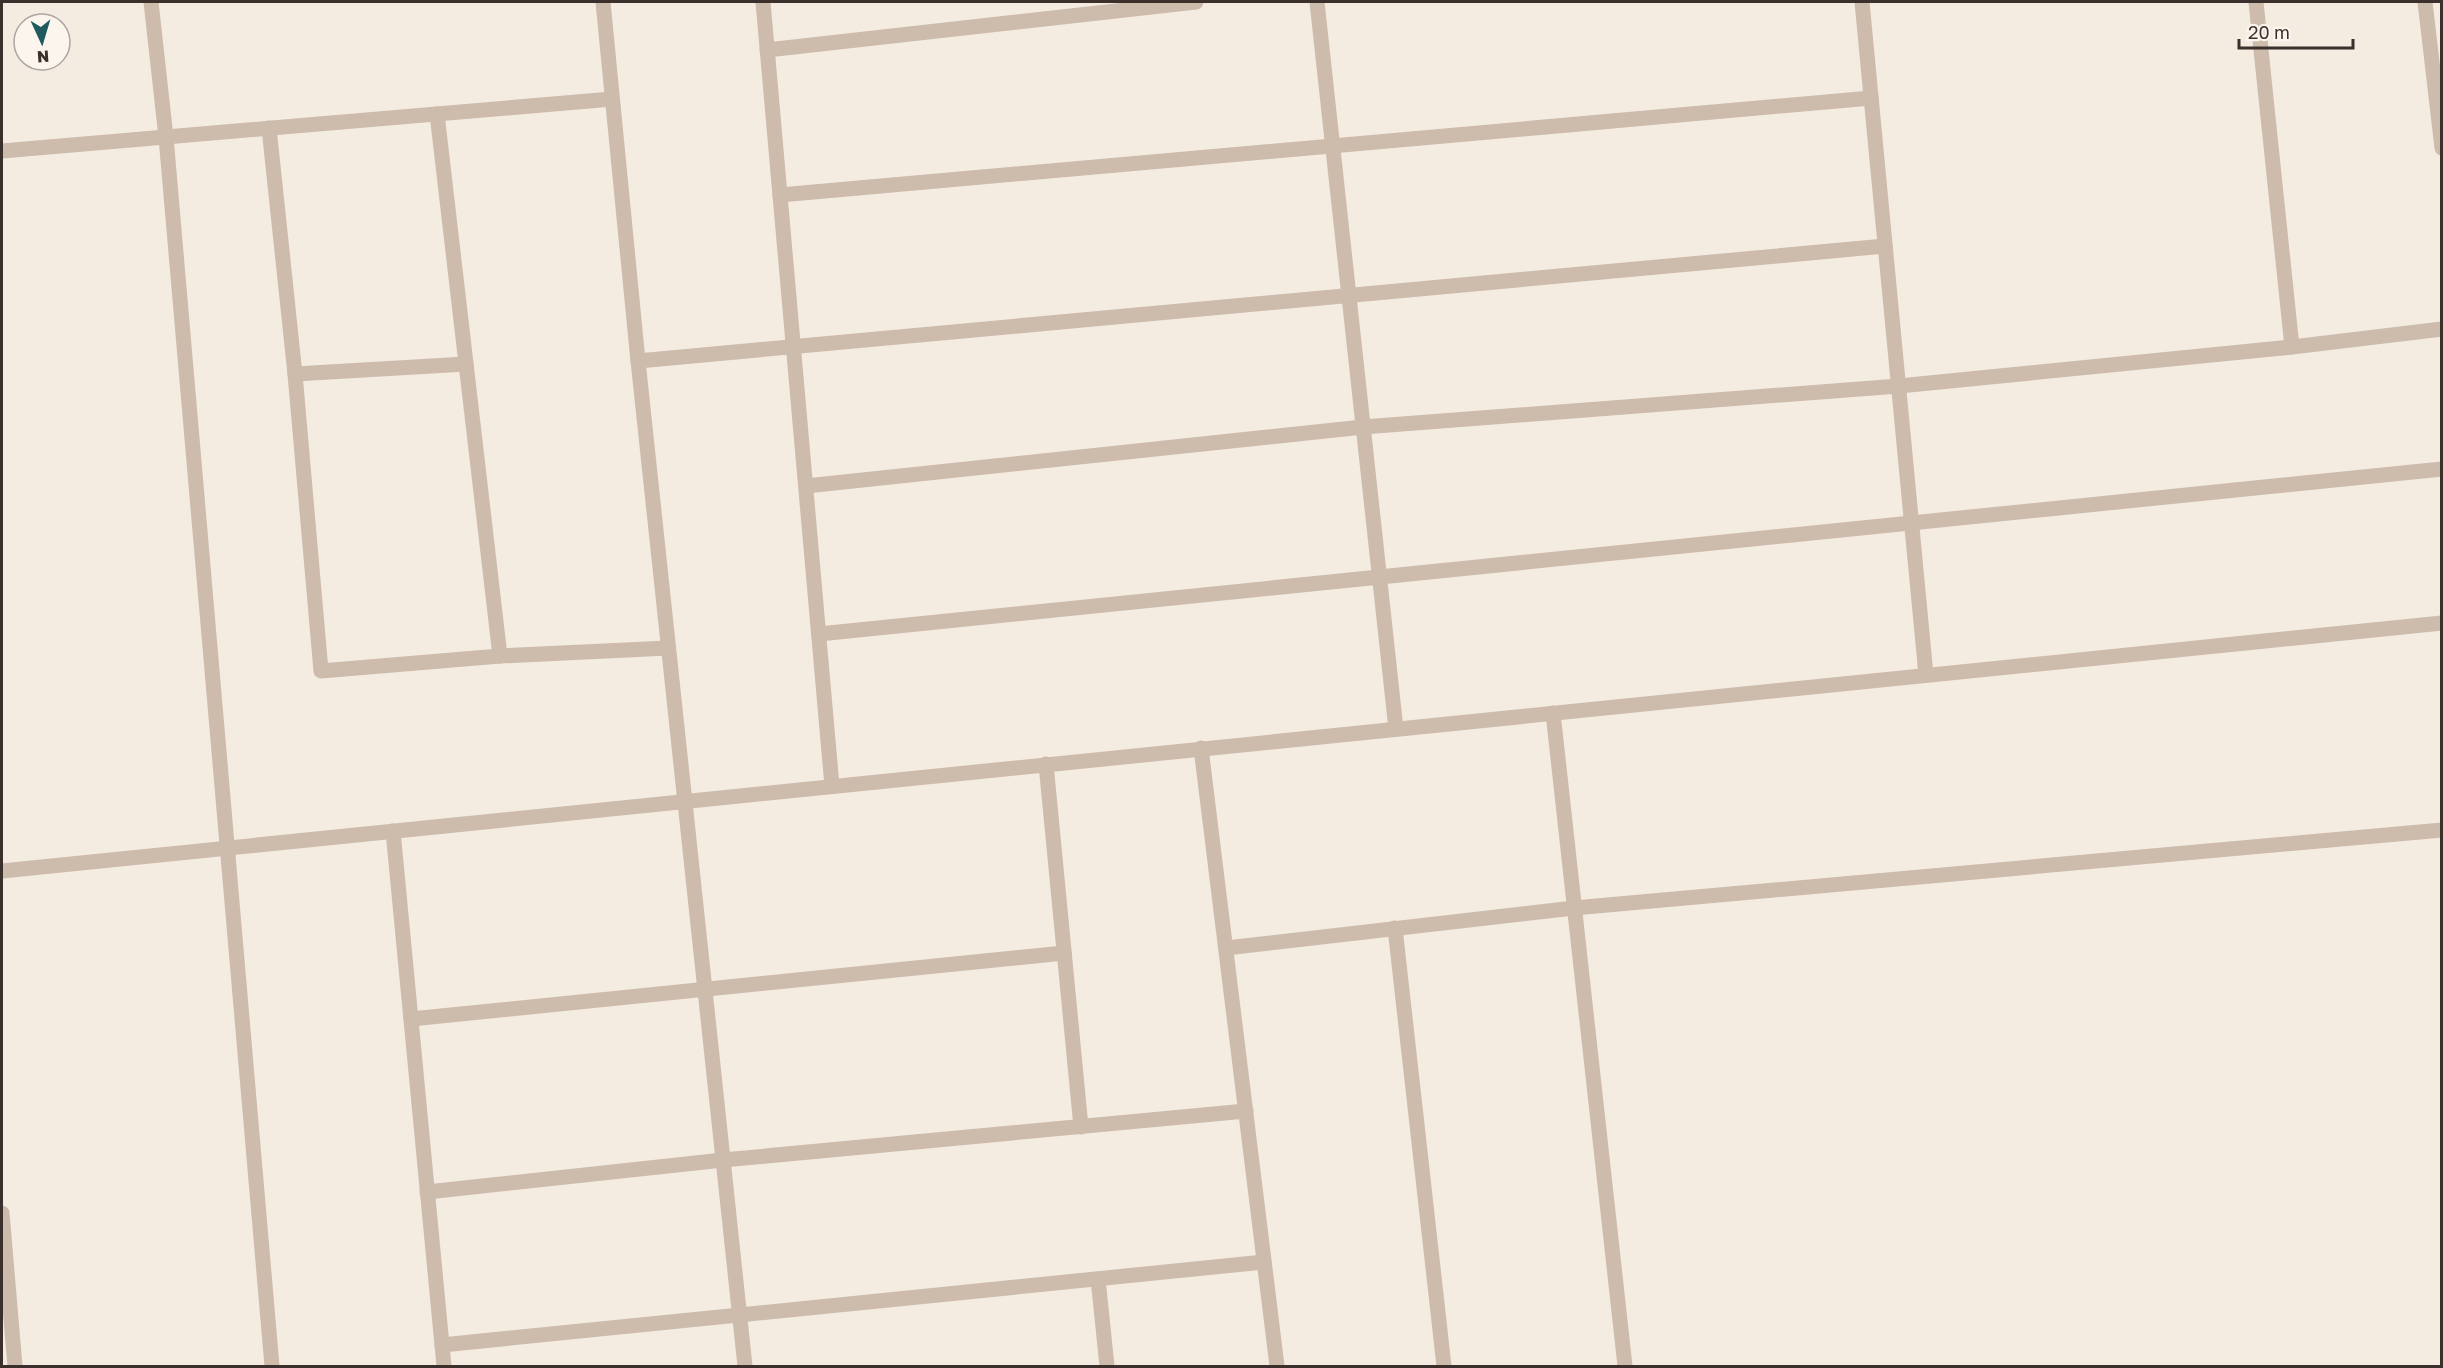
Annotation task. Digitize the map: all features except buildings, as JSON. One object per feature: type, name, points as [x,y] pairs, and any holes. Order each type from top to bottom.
[{"type":"street","points":[[151,2],[166,138],[272,1366]]},
{"type":"street","points":[[603,2],[638,362],[745,1366]]},
{"type":"street","points":[[763,2],[832,786]]},
{"type":"street","points":[[767,50],[1196,2]]},
{"type":"street","points":[[1317,2],[1396,729]]},
{"type":"street","points":[[1862,2],[1926,675]]},
{"type":"street","points":[[2256,2],[2292,347]]},
{"type":"street","points":[[2425,2],[2442,148]]},
{"type":"street","points":[[780,195],[1871,98]]},
{"type":"street","points":[[2,151],[612,99]]},
{"type":"street","points":[[437,114],[500,656]]},
{"type":"street","points":[[269,128],[295,374],[321,671],[500,656],[668,648]]},
{"type":"street","points":[[638,362],[1886,246]]},
{"type":"street","points":[[806,486],[1364,428],[1899,386],[2292,347],[2442,329]]},
{"type":"street","points":[[295,374],[466,364]]},
{"type":"street","points":[[819,634],[2442,469]]},
{"type":"street","points":[[2,871],[2442,623]]},
{"type":"street","points":[[1553,713],[1625,1366]]},
{"type":"street","points":[[1202,748],[1277,1366]]},
{"type":"street","points":[[1047,764],[1081,1127]]},
{"type":"street","points":[[1226,948],[1575,908],[2442,830]]},
{"type":"street","points":[[393,831],[444,1366]]},
{"type":"street","points":[[1395,928],[1444,1366]]},
{"type":"street","points":[[411,1019],[1064,953]]},
{"type":"street","points":[[427,1192],[723,1160],[1246,1112]]},
{"type":"street","points":[[2,1213],[15,1366]]},
{"type":"street","points":[[442,1345],[1264,1262]]},
{"type":"street","points":[[1098,1279],[1107,1366]]}]
